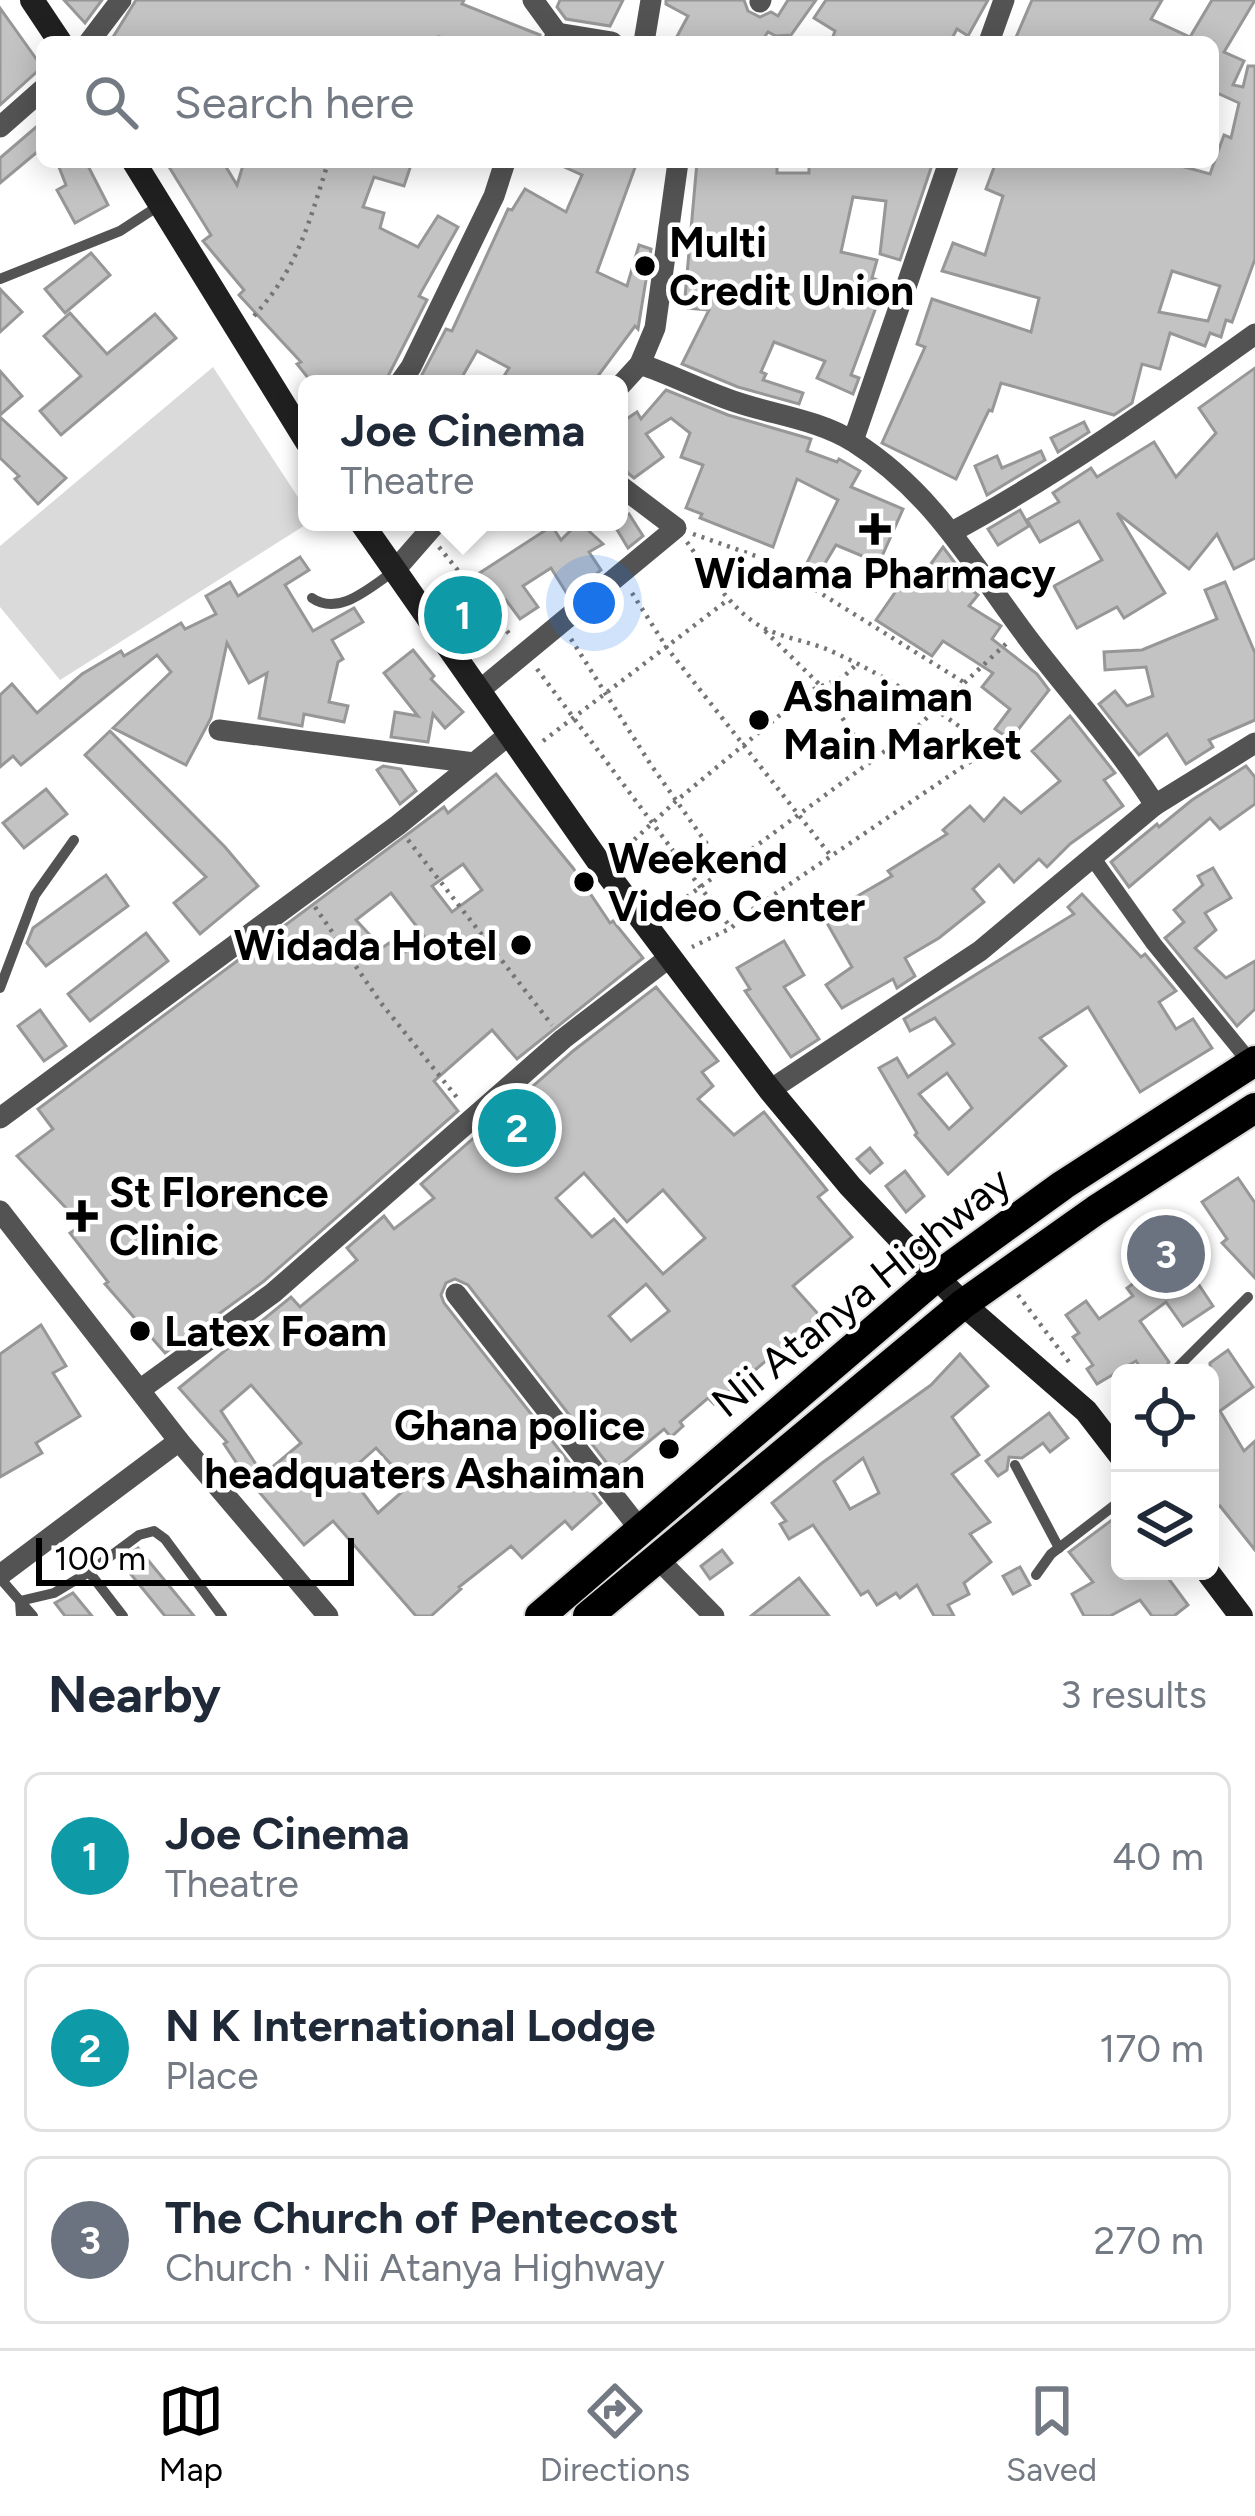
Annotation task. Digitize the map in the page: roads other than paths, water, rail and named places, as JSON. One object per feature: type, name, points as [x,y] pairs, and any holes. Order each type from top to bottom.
[{"type":"main road","points":[[32,0],[56,36]]},
{"type":"main road","points":[[138,168],[298,428]]},
{"type":"main road","points":[[367,531],[603,868],[770,1090],[850,1186],[963,1304],[1111,1438]]},
{"type":"main road","name":"Nii Atanya Highway","points":[[540,1616],[936,1276],[1063,1185],[1253,1062]]},
{"type":"main road","points":[[588,1616],[963,1304],[1096,1210],[1255,1108]]},
{"type":"main road","points":[[1216,1580],[1248,1614]]},
{"type":"street","points":[[94,36],[121,0]]},
{"type":"street","points":[[533,0],[554,36]]},
{"type":"street","points":[[645,36],[651,0]]},
{"type":"street","points":[[991,36],[1004,0]]},
{"type":"street","points":[[0,127],[36,95]]},
{"type":"street","points":[[405,375],[494,196],[503,168]]},
{"type":"street","points":[[628,377],[640,364],[655,328],[677,168]]},
{"type":"street","points":[[853,441],[947,168]]},
{"type":"street","points":[[952,532],[1080,458],[1250,346]]},
{"type":"street","points":[[640,364],[853,441],[932,506],[1022,630],[1129,763],[1155,805]]},
{"type":"street","points":[[480,690],[676,528],[628,492]]},
{"type":"street","points":[[395,570],[429,531]]},
{"type":"street","points":[[219,730],[474,763]]},
{"type":"street","points":[[0,1118],[398,825],[510,734]]},
{"type":"street","points":[[770,1090],[980,951],[1155,805],[1255,742]]},
{"type":"street","points":[[1092,857],[1154,944],[1253,1062]]},
{"type":"street","points":[[141,1389],[273,1293],[563,1039],[670,957]]},
{"type":"street","points":[[0,1210],[179,1441],[328,1616]]},
{"type":"street","points":[[456,1294],[640,1528]]},
{"type":"street","points":[[0,1576],[179,1441]]},
{"type":"street","points":[[656,1557],[714,1616]]},
{"type":"lane","points":[[0,279],[120,231],[160,206]]},
{"type":"lane","points":[[312,598],[322,605],[354,598],[395,570]]},
{"type":"lane","points":[[0,988],[34,895],[74,840]]},
{"type":"lane","points":[[1181,1364],[1248,1297]]},
{"type":"lane","points":[[1015,1465],[1059,1548]]},
{"type":"lane","points":[[1036,1575],[1059,1548],[1111,1508]]},
{"type":"lane","points":[[20,1601],[54,1593],[139,1534],[154,1531],[222,1616]]},
{"type":"lane","points":[[89,1572],[123,1616]]},
{"type":"lane","points":[[0,1576],[33,1616]]},
{"type":"lane","points":[[20,1601],[21,1616]]},
{"type":"place","name":"Multi Credit Union","points":[[645,266]]},
{"type":"place","name":"Widama Pharmacy","points":[[875,529]]},
{"type":"place","name":"Joe Cinema","points":[[463,615]]},
{"type":"place","name":"Ashaiman Main Market","points":[[759,720]]},
{"type":"place","name":"Weekend Video Center","points":[[584,882]]},
{"type":"place","name":"Widada Hotel","points":[[521,945]]},
{"type":"place","name":"N K International Lodge","points":[[517,1128]]},
{"type":"place","name":"St Florence Clinic","points":[[82,1216]]},
{"type":"place","name":"The Church of Pentecost","points":[[1166,1254]]},
{"type":"place","name":"Latex Foam","points":[[140,1331]]},
{"type":"place","name":"Ghana police headquaters Ashaiman","points":[[669,1449]]}]
